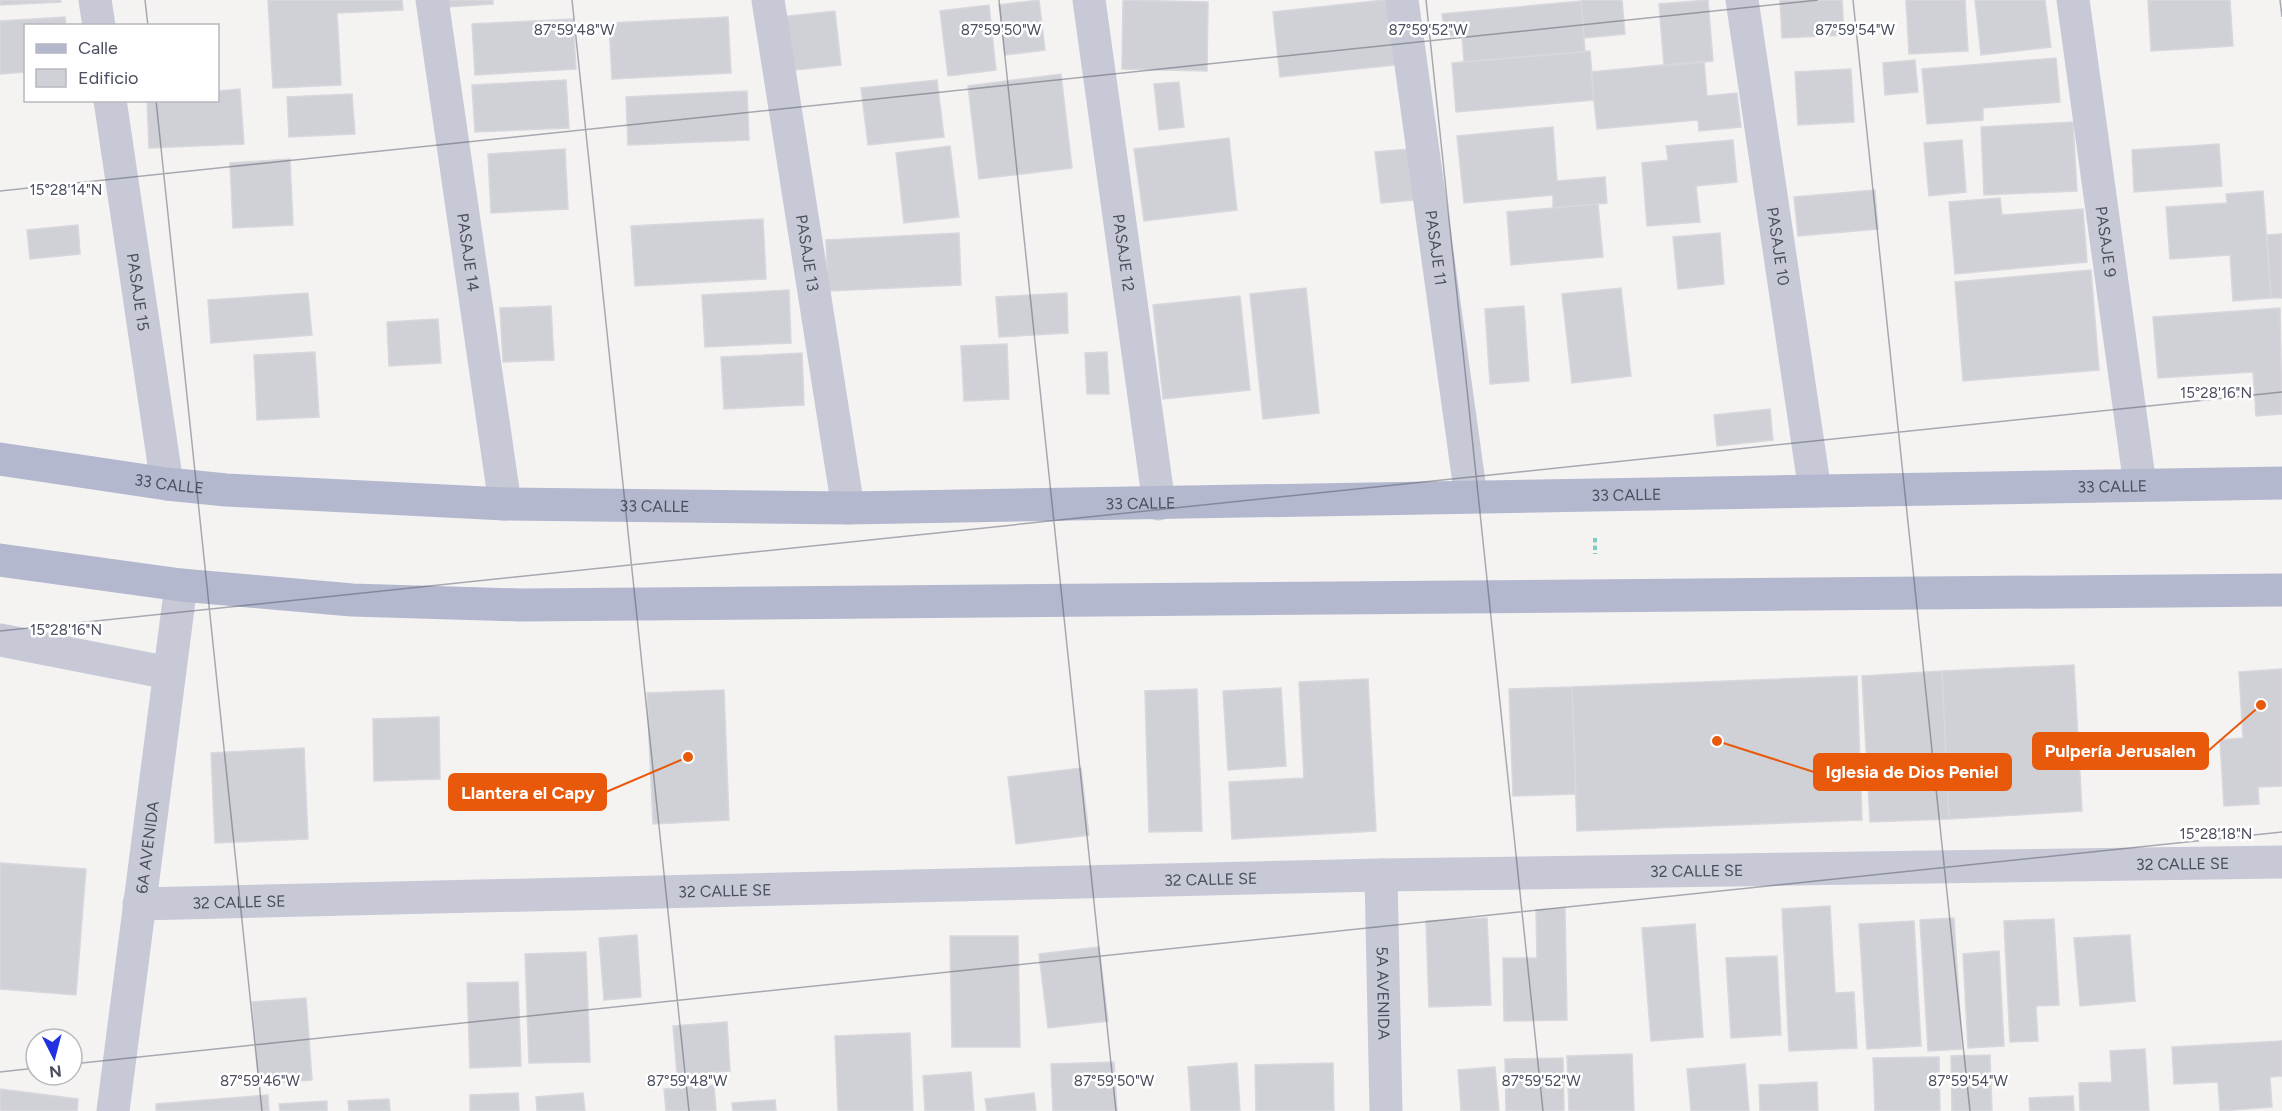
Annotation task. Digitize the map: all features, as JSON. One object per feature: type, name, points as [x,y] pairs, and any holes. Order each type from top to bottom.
[{"type":"main road","name":"33 CALLE","points":[[0,459],[167,484],[225,489],[505,504],[848,508],[2282,483]]},
{"type":"main road","points":[[0,560],[181,585],[352,600],[521,605],[2282,590]]},
{"type":"street","points":[[95,0],[99,24]]},
{"type":"street","name":"PASAJE 14","points":[[432,0],[505,504]]},
{"type":"street","name":"PASAJE 13","points":[[768,0],[848,508]]},
{"type":"street","name":"PASAJE 12","points":[[1089,0],[1160,504]]},
{"type":"street","name":"PASAJE 11","points":[[1402,0],[1471,497]]},
{"type":"street","name":"PASAJE 10","points":[[1742,0],[1815,491]]},
{"type":"street","name":"PASAJE 9","points":[[2073,0],[2140,485]]},
{"type":"street","name":"PASAJE 15","points":[[110,102],[167,484]]},
{"type":"street","name":"6A AVENIDA","points":[[113,1111],[181,585]]},
{"type":"street","points":[[0,640],[170,673]]},
{"type":"street","name":"32 CALLE SE","points":[[139,904],[1382,875],[2282,862]]},
{"type":"street","name":"5A AVENIDA","points":[[1382,875],[1386,1111]]},
{"type":"path","points":[[1594,495],[1595,597]]},
{"type":"building","points":[[0,0],[60,0],[61,2],[0,5]]},
{"type":"building","points":[[268,0],[402,0],[403,10],[337,13],[341,85],[273,88]]},
{"type":"building","points":[[446,0],[493,0],[493,4],[446,7]]},
{"type":"building","points":[[1039,0],[1045,50],[1005,55],[999,5]]},
{"type":"building","points":[[1123,0],[1208,2],[1207,71],[1122,69]]},
{"type":"building","points":[[1397,0],[1404,64],[1280,77],[1273,12]]},
{"type":"building","points":[[1581,0],[1622,0],[1625,34],[1584,38]]},
{"type":"building","points":[[1708,0],[1713,61],[1664,66],[1659,4]]},
{"type":"building","points":[[1780,0],[1842,0],[1844,35],[1782,38]]},
{"type":"building","points":[[1906,0],[1965,0],[1968,51],[1909,54]]},
{"type":"building","points":[[1975,0],[2045,0],[2051,47],[1981,55]]},
{"type":"building","points":[[2148,0],[2230,0],[2233,46],[2151,51]]},
{"type":"building","points":[[1581,1],[1585,52],[1464,62],[1462,35],[1445,36],[1442,14]]},
{"type":"building","points":[[989,5],[996,70],[948,76],[940,11]]},
{"type":"building","points":[[835,11],[841,65],[787,71],[781,17]]},
{"type":"building","points":[[65,17],[66,24],[24,24],[24,72],[0,74],[0,21]]},
{"type":"building","points":[[728,17],[731,73],[612,79],[609,23]]},
{"type":"building","points":[[573,19],[576,69],[475,75],[472,24]]},
{"type":"building","points":[[1590,51],[1594,100],[1456,112],[1452,63]]},
{"type":"building","points":[[2056,58],[2060,102],[1983,108],[1983,120],[1927,124],[1922,69]]},
{"type":"building","points":[[1915,60],[1918,92],[1885,95],[1883,63]]},
{"type":"building","points":[[1704,61],[1707,96],[1737,93],[1741,127],[1699,131],[1698,120],[1597,129],[1591,72]]},
{"type":"building","points":[[1851,69],[1854,122],[1798,125],[1795,72]]},
{"type":"building","points":[[1061,74],[1072,168],[979,179],[968,86]]},
{"type":"building","points":[[566,80],[569,128],[475,132],[472,85]]},
{"type":"building","points":[[937,80],[944,137],[868,145],[861,88]]},
{"type":"building","points":[[1179,82],[1184,127],[1159,130],[1154,84]]},
{"type":"building","points":[[240,89],[244,144],[149,148],[147,102],[219,102],[219,91]]},
{"type":"building","points":[[747,91],[749,140],[628,145],[626,97]]},
{"type":"building","points":[[352,94],[355,134],[289,137],[287,97]]},
{"type":"building","points":[[2073,122],[2077,191],[1984,195],[1981,127]]},
{"type":"building","points":[[1553,127],[1557,181],[1605,177],[1607,203],[1553,208],[1553,195],[1464,203],[1457,136]]},
{"type":"building","points":[[1229,138],[1237,210],[1144,221],[1134,149]]},
{"type":"building","points":[[1733,140],[1737,182],[1696,186],[1700,222],[1647,226],[1642,163],[1668,160],[1666,146]]},
{"type":"building","points":[[1962,140],[1966,192],[1929,196],[1924,143]]},
{"type":"building","points":[[2219,144],[2222,186],[2134,192],[2132,150]]},
{"type":"building","points":[[950,146],[959,217],[904,223],[896,153]]},
{"type":"building","points":[[565,149],[568,209],[491,213],[488,154]]},
{"type":"building","points":[[1410,149],[1415,200],[1381,203],[1375,152]]},
{"type":"building","points":[[290,159],[293,225],[233,228],[230,163]]},
{"type":"building","points":[[1875,190],[1878,229],[1798,236],[1794,197]]},
{"type":"building","points":[[2263,191],[2271,298],[2233,301],[2230,255],[2170,259],[2166,207],[2227,203],[2226,194]]},
{"type":"building","points":[[2000,198],[2002,215],[2083,209],[2087,262],[1955,274],[1949,202]]},
{"type":"building","points":[[1598,204],[1603,257],[1511,265],[1507,212]]},
{"type":"building","points":[[763,219],[766,279],[635,286],[631,226]]},
{"type":"building","points":[[78,225],[80,254],[30,259],[27,230]]},
{"type":"building","points":[[959,233],[961,285],[828,291],[826,240]]},
{"type":"building","points":[[1720,233],[1724,284],[1678,289],[1673,237]]},
{"type":"building","points":[[2282,234],[2282,298],[2271,298],[2267,235]]},
{"type":"building","points":[[2091,270],[2099,370],[1963,381],[1955,282]]},
{"type":"building","points":[[1306,288],[1319,413],[1263,419],[1250,294]]},
{"type":"building","points":[[1621,288],[1631,376],[1572,383],[1562,294]]},
{"type":"building","points":[[789,290],[791,343],[705,347],[702,295]]},
{"type":"building","points":[[308,293],[312,335],[211,343],[208,300]]},
{"type":"building","points":[[1067,293],[1068,333],[999,337],[996,297]]},
{"type":"building","points":[[1240,296],[1250,390],[1163,399],[1153,305]]},
{"type":"building","points":[[551,306],[554,360],[503,362],[500,308]]},
{"type":"building","points":[[1524,306],[1529,381],[1490,384],[1485,309]]},
{"type":"building","points":[[2280,308],[2282,414],[2256,416],[2253,372],[2158,378],[2153,317]]},
{"type":"building","points":[[438,319],[441,363],[389,366],[387,322]]},
{"type":"building","points":[[1007,344],[1009,399],[964,401],[961,346]]},
{"type":"building","points":[[315,352],[319,417],[257,420],[254,355]]},
{"type":"building","points":[[1107,352],[1109,394],[1087,394],[1085,353]]},
{"type":"building","points":[[802,353],[804,405],[724,409],[721,357]]},
{"type":"building","points":[[1770,409],[1773,440],[1717,446],[1714,415]]},
{"type":"building","points":[[2074,665],[2082,811],[1949,819],[1942,671]]},
{"type":"building","points":[[2282,669],[2282,786],[2258,787],[2259,804],[2224,806],[2220,740],[2243,738],[2239,672]]},
{"type":"building","points":[[1942,671],[1949,819],[1870,822],[1862,676]]},
{"type":"building","points":[[1857,676],[1862,820],[1577,831],[1572,687]]},
{"type":"building","points":[[1368,679],[1376,831],[1232,839],[1229,782],[1304,778],[1299,682]]},
{"type":"building","points":[[1572,687],[1576,794],[1513,796],[1509,689]]},
{"type":"building","points":[[1281,688],[1286,766],[1228,770],[1223,691]]},
{"type":"building","points":[[1197,689],[1202,831],[1149,832],[1145,691]]},
{"type":"building","points":[[724,690],[729,820],[653,824],[647,693]]},
{"type":"building","points":[[439,717],[440,779],[374,781],[373,719]]},
{"type":"building","points":[[304,748],[308,839],[215,843],[211,753]]},
{"type":"building","points":[[1081,768],[1089,835],[1016,844],[1008,777]]},
{"type":"building","points":[[0,863],[86,869],[76,995],[0,989]]},
{"type":"building","points":[[1830,906],[1835,993],[1854,992],[1857,1048],[1789,1051],[1782,909]]},
{"type":"building","points":[[1565,908],[1567,1020],[1504,1021],[1503,958],[1537,958],[1536,910]]},
{"type":"building","points":[[1487,918],[1491,1005],[1429,1007],[1426,921]]},
{"type":"building","points":[[1954,918],[1962,1049],[1928,1051],[1920,920]]},
{"type":"building","points":[[2054,919],[2059,1005],[2036,1006],[2038,1041],[2010,1042],[2004,921]]},
{"type":"building","points":[[1914,921],[1921,1046],[1867,1049],[1859,924]]},
{"type":"building","points":[[1695,924],[1703,1037],[1651,1041],[1642,928]]},
{"type":"building","points":[[637,935],[641,997],[604,1000],[599,938]]},
{"type":"building","points":[[2130,935],[2135,1001],[2080,1006],[2074,938]]},
{"type":"building","points":[[950,936],[1018,936],[1020,1047],[952,1047]]},
{"type":"building","points":[[1099,947],[1108,1021],[1048,1028],[1039,954]]},
{"type":"building","points":[[1999,951],[2004,1046],[1968,1048],[1963,954]]},
{"type":"building","points":[[586,952],[590,1062],[529,1063],[525,954]]},
{"type":"building","points":[[1777,956],[1781,1035],[1731,1038],[1726,958]]},
{"type":"building","points":[[518,982],[521,1066],[470,1068],[467,983]]},
{"type":"building","points":[[306,998],[312,1080],[259,1084],[252,1002]]},
{"type":"building","points":[[727,1022],[730,1071],[677,1075],[673,1026]]},
{"type":"building","points":[[910,1033],[913,1111],[838,1111],[835,1036]]},
{"type":"building","points":[[2282,1041],[2282,1076],[2270,1077],[2272,1107],[2220,1111],[2218,1082],[2174,1084],[2172,1047]]},
{"type":"building","points":[[2145,1049],[2149,1111],[2080,1111],[2079,1083],[2112,1082],[2110,1051]]},
{"type":"building","points":[[1632,1054],[1634,1111],[1569,1111],[1567,1056]]},
{"type":"building","points":[[1990,1055],[1992,1111],[1952,1111],[1951,1056]]},
{"type":"building","points":[[1939,1057],[1940,1111],[1875,1111],[1873,1058]]},
{"type":"building","points":[[1563,1058],[1564,1111],[1506,1111],[1505,1059]]},
{"type":"building","points":[[1114,1062],[1117,1111],[1053,1111],[1051,1064]]},
{"type":"building","points":[[1237,1063],[1240,1111],[1191,1111],[1188,1067]]},
{"type":"building","points":[[1333,1063],[1334,1111],[1256,1111],[1255,1065]]},
{"type":"building","points":[[1745,1064],[1749,1111],[1691,1111],[1687,1069]]},
{"type":"building","points":[[1495,1067],[1499,1111],[1461,1111],[1458,1070]]},
{"type":"building","points":[[971,1072],[974,1111],[925,1111],[923,1076]]},
{"type":"building","points":[[1817,1082],[1818,1111],[1760,1111],[1759,1085]]},
{"type":"building","points":[[714,1085],[716,1111],[666,1111],[664,1089]]},
{"type":"building","points":[[0,1089],[78,1099],[77,1111],[0,1111]]},
{"type":"building","points":[[518,1093],[519,1111],[470,1111],[470,1095]]},
{"type":"building","points":[[583,1093],[585,1111],[537,1111],[536,1097]]},
{"type":"building","points":[[1034,1093],[1036,1111],[987,1111],[985,1099]]},
{"type":"building","points":[[268,1095],[269,1111],[156,1111],[156,1104]]},
{"type":"building","points":[[2073,1096],[2074,1111],[2030,1111],[2029,1098]]},
{"type":"building","points":[[389,1099],[390,1111],[349,1111],[348,1101]]},
{"type":"building","points":[[775,1100],[776,1111],[733,1111],[732,1103]]},
{"type":"building","points":[[327,1101],[327,1111],[280,1111],[279,1104]]},
{"type":"place","name":"Pulpería Jerusalen","points":[[2261,705]]},
{"type":"place","name":"Iglesia de Dios Peniel","points":[[1717,741]]},
{"type":"place","name":"Llantera el Capy","points":[[688,757]]}]
